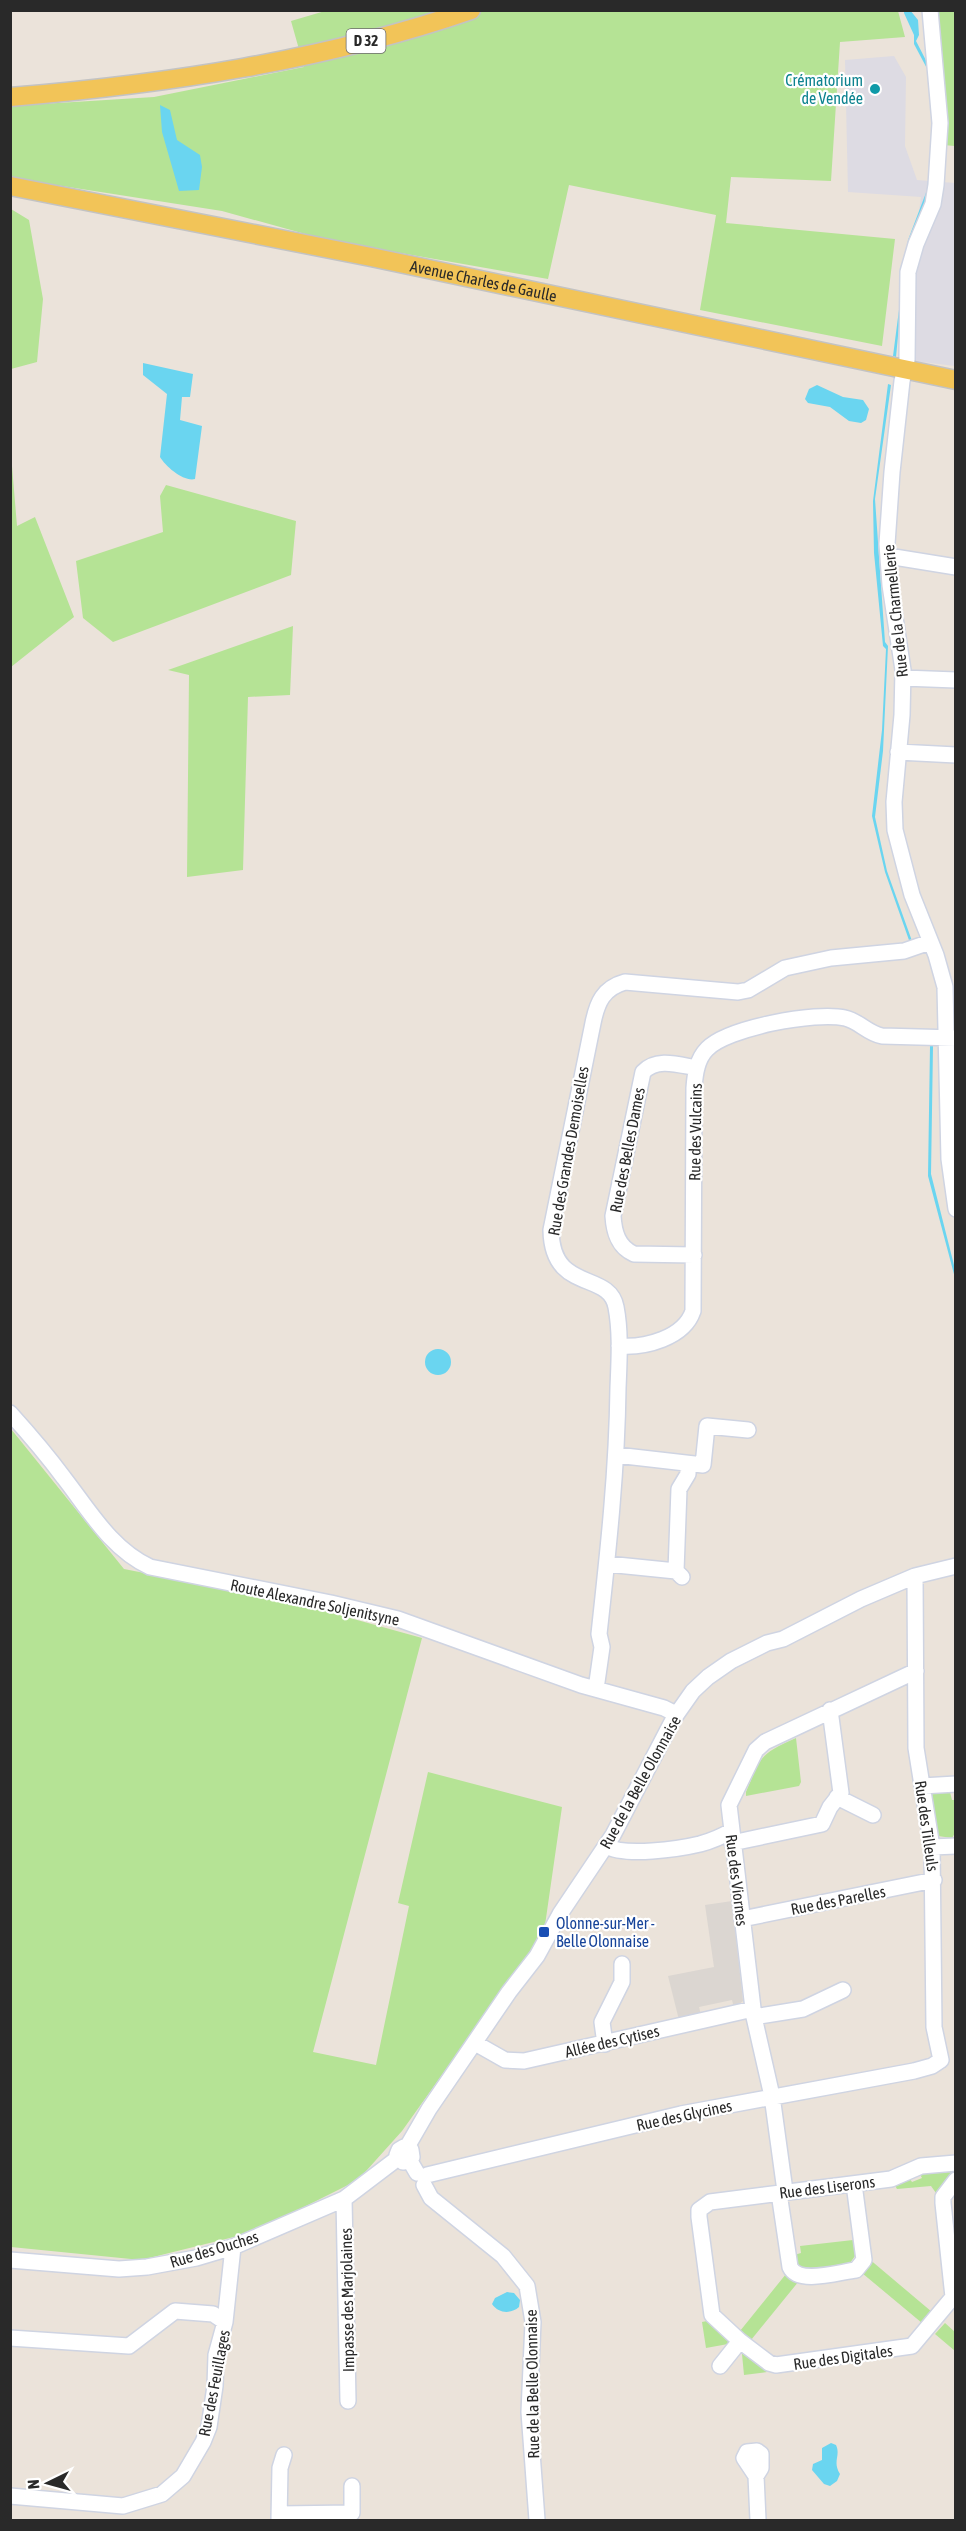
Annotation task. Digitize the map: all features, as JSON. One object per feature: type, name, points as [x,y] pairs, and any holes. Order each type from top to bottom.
[{"type":"main road","name":"D 32","points":[[10,97],[121,87],[259,64],[419,28],[471,10]]},
{"type":"main road","name":"Avenue Charles de Gaulle","points":[[10,186],[361,255],[956,380]]},
{"type":"street","name":"Rue de la Charmellerie","points":[[930,10],[940,123],[936,185],[933,204],[916,244],[908,272],[907,360],[888,507],[888,556],[903,678],[894,802],[895,830],[912,895],[930,942],[949,970],[947,1005],[952,1038],[949,1159],[956,1209]]},
{"type":"street","points":[[888,556],[956,567]]},
{"type":"street","points":[[903,678],[956,680]]},
{"type":"street","points":[[898,752],[956,756]]},
{"type":"street","name":"Rue des Grandes Demoiselles","points":[[596,1689],[616,1455],[619,1346],[616,1304],[607,1290],[569,1272],[558,1263],[551,1245],[551,1230],[592,1023],[600,998],[614,985],[625,982],[738,992],[747,990],[785,968],[831,958],[904,951],[930,942]]},
{"type":"street","name":"Rue des Vulcains","points":[[619,1346],[646,1345],[682,1329],[690,1320],[693,1311],[694,1088],[697,1068],[705,1050],[724,1037],[784,1020],[840,1017],[855,1021],[872,1034],[882,1036],[952,1038]]},
{"type":"street","name":"Rue des Belles Dames","points":[[694,1255],[634,1254],[627,1251],[616,1234],[613,1216],[643,1072],[647,1067],[661,1063],[697,1068]]},
{"type":"street","name":"Route Alexandre Soljenitsyne","points":[[10,1413],[41,1448],[117,1545],[135,1560],[150,1568],[331,1603],[398,1619],[596,1689],[664,1707],[676,1714]]},
{"type":"street","points":[[616,1455],[703,1465],[707,1426],[748,1430]]},
{"type":"street","points":[[607,1564],[679,1575],[679,1489],[688,1474],[688,1464]]},
{"type":"street","name":"Rue de la Belle Olonnaise","points":[[537,2520],[529,2412],[533,2322],[527,2286],[503,2256],[431,2198],[414,2167],[417,2127],[509,1992],[537,1956],[557,1918],[618,1827],[676,1714],[693,1691],[731,1661],[767,1643],[783,1639],[861,1599],[915,1576],[956,1566]]},
{"type":"street","name":"Rue des Tilleuls","points":[[915,1576],[916,1748],[932,1847],[934,2019],[948,2061]]},
{"type":"street","name":"Rue des Viornes","points":[[854,2184],[864,2260],[856,2270],[805,2277],[795,2275],[790,2267],[772,2096],[754,2013],[729,1805],[756,1750],[774,1737],[916,1671]]},
{"type":"street","points":[[606,1846],[627,1851],[657,1849],[822,1824],[841,1792],[830,1710]]},
{"type":"street","points":[[922,1786],[956,1784]]},
{"type":"street","points":[[837,1797],[873,1815]]},
{"type":"street","points":[[932,1847],[956,1846]]},
{"type":"street","name":"Rue des Parelles","points":[[742,1919],[934,1880]]},
{"type":"street","points":[[605,2044],[602,2022],[622,1982],[622,1964]]},
{"type":"street","name":"Allée des Cytises","points":[[475,2043],[495,2056],[513,2062],[754,2013],[802,2009],[843,1990]]},
{"type":"street","name":"Rue des Glycines","points":[[414,2167],[772,2096],[914,2072],[948,2061]]},
{"type":"street","name":"Rue des Liserons","points":[[699,2210],[711,2202],[854,2184],[900,2176],[921,2166],[956,2163]]},
{"type":"street","name":"Rue des Ouches","points":[[10,2260],[120,2269],[147,2267],[196,2258],[233,2247],[414,2167]]},
{"type":"street","name":"Rue des Digitales","points":[[699,2210],[712,2315],[740,2341],[769,2363],[782,2365],[912,2346],[953,2297],[943,2197],[956,2180]]},
{"type":"street","name":"Impasse des Marjolaines","points":[[344,2199],[348,2401]]},
{"type":"street","name":"Rue des Feuillages","points":[[10,2496],[123,2506],[151,2499],[168,2490],[183,2476],[203,2442],[208,2427],[215,2386],[216,2355],[225,2322],[233,2247]]},
{"type":"street","points":[[10,2338],[129,2346],[175,2311],[213,2314],[225,2322]]},
{"type":"street","points":[[720,2367],[740,2341]]},
{"type":"street","points":[[284,2455],[280,2468],[279,2517],[352,2513],[352,2486]]},
{"type":"street","points":[[756,2476],[758,2520]]},
{"type":"shaded area","points":[[894,56],[906,77],[905,146],[917,180],[955,183],[955,366],[898,359],[921,197],[848,192],[845,60]]},
{"type":"shaded area","points":[[732,1901],[743,2001],[734,2008],[732,2000],[699,2007],[701,2015],[679,2020],[668,1976],[714,1967],[705,1905]]},
{"type":"green space","points":[[325,11],[898,11],[905,37],[840,42],[831,181],[731,177],[726,223],[895,239],[882,346],[700,310],[716,215],[569,185],[548,279],[327,240],[222,211],[11,178],[10,106],[154,97],[304,67],[291,21]]},
{"type":"green space","points":[[937,11],[955,11],[955,146],[943,145]]},
{"type":"green space","points":[[11,209],[29,220],[43,299],[37,362],[11,369]]},
{"type":"green space","points":[[10,442],[17,526],[35,517],[74,617],[11,667]]},
{"type":"green space","points":[[166,485],[296,521],[291,575],[113,642],[83,618],[76,561],[163,532],[160,496]]},
{"type":"green space","points":[[293,626],[290,695],[248,697],[243,870],[187,877],[189,675],[168,670]]},
{"type":"green space","points":[[11,1429],[124,1569],[296,1603],[422,1638],[313,2052],[376,2065],[409,1906],[398,1903],[428,1772],[562,1807],[544,1932],[402,2131],[358,2180],[254,2232],[141,2260],[11,2247]]},
{"type":"green space","points":[[796,1738],[801,1782],[799,1786],[746,1796],[755,1771],[763,1758],[775,1748]]},
{"type":"green space","points":[[950,1792],[952,1800],[955,1800],[955,1833],[952,1838],[938,1836],[931,1796],[933,1793]]},
{"type":"green space","points":[[952,2168],[954,2174],[936,2193],[931,2186],[897,2189],[893,2182],[908,2176],[912,2182],[922,2178],[918,2171]]},
{"type":"green space","points":[[853,2240],[855,2256],[850,2263],[804,2270],[797,2266],[794,2255],[801,2253],[800,2246]]},
{"type":"green space","points":[[868,2258],[932,2312],[922,2323],[862,2273]]},
{"type":"green space","points":[[786,2274],[799,2281],[751,2340],[740,2331]]},
{"type":"green space","points":[[707,2321],[728,2338],[728,2344],[706,2348],[702,2322]]},
{"type":"green space","points":[[945,2323],[955,2332],[955,2351],[935,2334]]},
{"type":"green space","points":[[742,2354],[745,2354],[767,2372],[744,2375]]},
{"type":"water","points":[[910,10],[918,20],[919,35],[916,41],[934,76],[931,189],[925,202],[903,283],[896,357],[893,356],[908,240],[927,190],[931,153],[931,76],[914,44],[914,35],[904,13]]},
{"type":"water","points":[[160,105],[170,110],[177,140],[200,155],[202,167],[199,190],[179,191],[162,132]]},
{"type":"water","points":[[143,363],[193,374],[190,397],[182,397],[180,420],[202,426],[195,479],[176,473],[160,457],[167,394],[143,375]]},
{"type":"water","points":[[888,384],[891,385],[875,499],[885,642],[888,646],[883,751],[875,817],[887,871],[912,941],[910,943],[885,872],[872,816],[882,730],[886,649],[883,646],[874,553],[873,501]]},
{"type":"water","points":[[817,385],[843,397],[863,400],[869,409],[866,420],[861,423],[849,421],[830,407],[808,403],[805,399],[809,389]]},
{"type":"water","points":[[930,1046],[933,1046],[931,1174],[955,1269],[955,1278],[928,1176]]},
{"type":"water","points":[[438,1349],[447,1353],[451,1362],[447,1371],[438,1375],[429,1371],[425,1362],[429,1353]]},
{"type":"water","points":[[507,2292],[514,2293],[520,2300],[519,2307],[505,2312],[498,2310],[492,2304],[495,2298]]},
{"type":"water","points":[[831,2443],[836,2445],[837,2466],[840,2474],[837,2481],[830,2486],[824,2484],[812,2470],[813,2464],[822,2460],[822,2448]]},
{"type":"place","name":"Crématorium de Vendée","points":[[875,89]]},
{"type":"place","name":"Olonne-sur-Mer - Belle Olonnaise","points":[[544,1932]]}]
